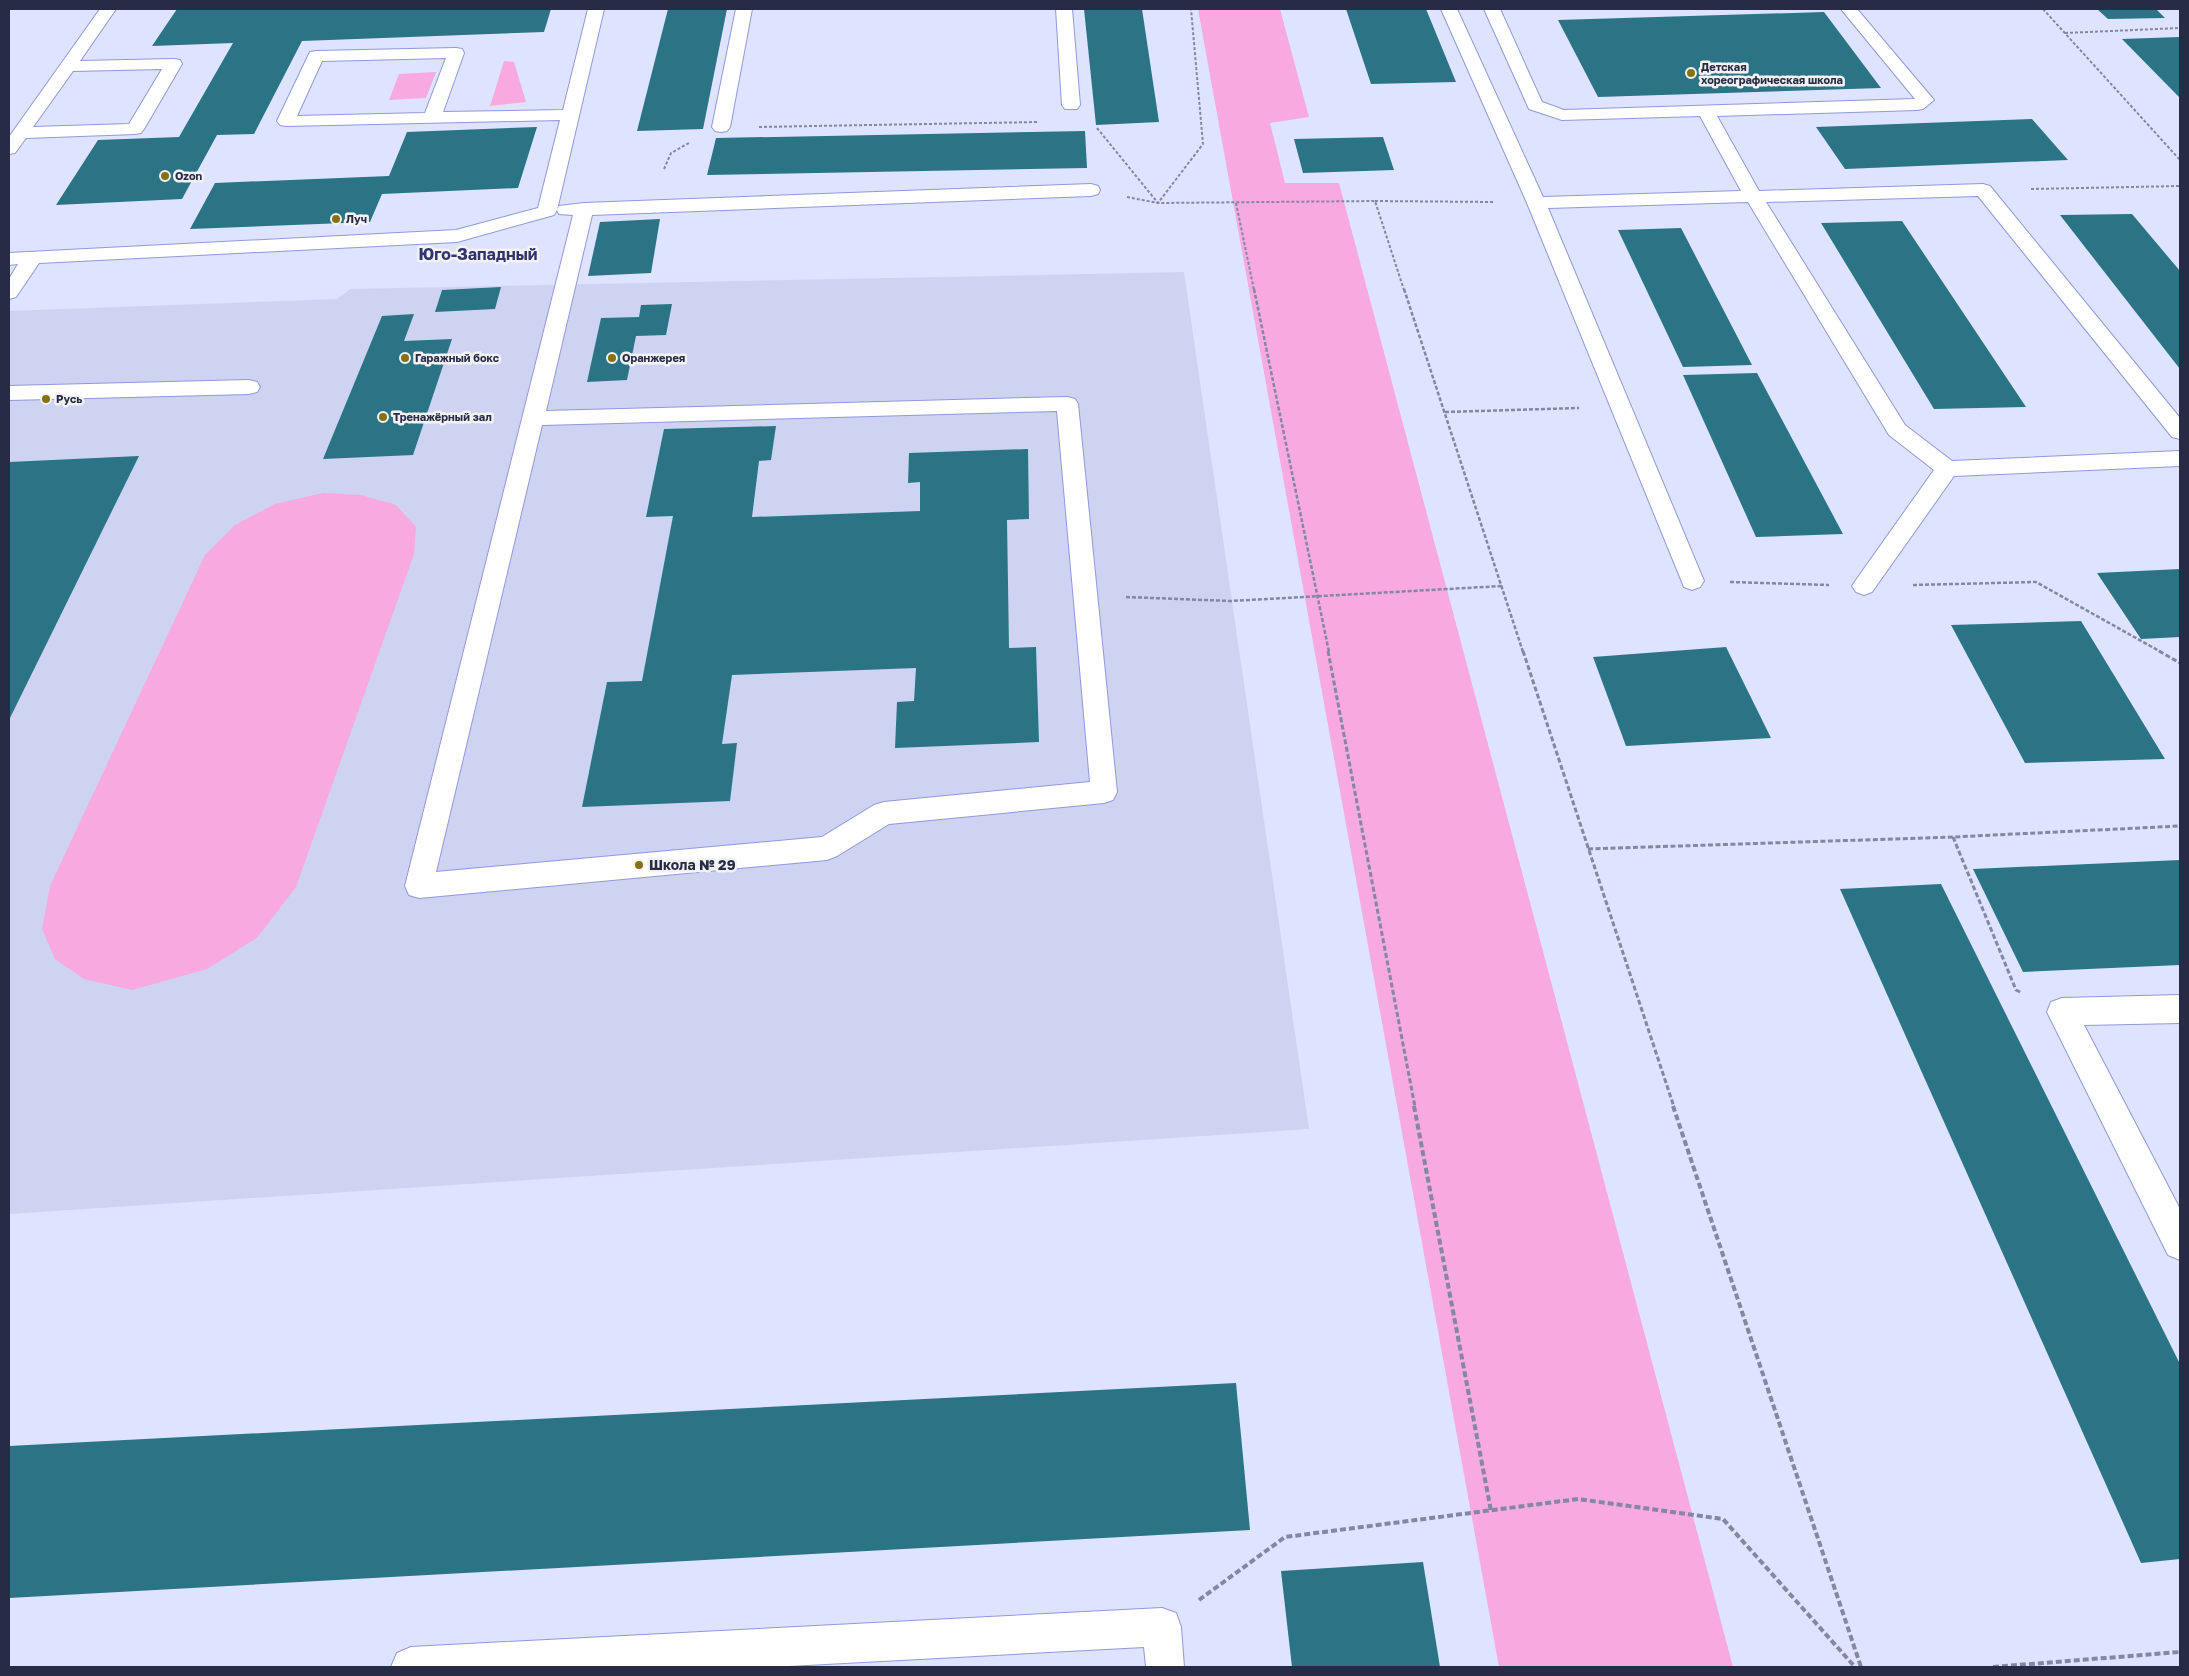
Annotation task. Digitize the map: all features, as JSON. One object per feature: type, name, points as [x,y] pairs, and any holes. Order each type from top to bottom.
[{"type":"lane","points":[[9,149],[108,9]]},
{"type":"lane","points":[[547,211],[596,9]]},
{"type":"lane","points":[[721,127],[744,9]]},
{"type":"lane","points":[[1064,9],[1072,113]]},
{"type":"lane","points":[[1448,9],[1536,203],[1692,581]]},
{"type":"lane","points":[[1492,9],[1536,106],[1562,115],[1917,105],[1925,100],[1849,9]]},
{"type":"lane","points":[[432,118],[456,53],[316,56],[286,121],[325,120],[432,118],[570,115]]},
{"type":"lane","points":[[20,133],[134,128],[174,64],[67,66]]},
{"type":"lane","points":[[1706,112],[1753,196],[1897,430],[1947,469],[2180,459]]},
{"type":"lane","points":[[9,259],[456,236],[547,211],[1091,190]]},
{"type":"lane","points":[[1536,203],[1983,190],[2180,432]]},
{"type":"lane","points":[[533,418],[1067,404],[1104,792],[884,813],[827,848],[419,886],[533,418],[584,209]]},
{"type":"lane","points":[[9,293],[33,257]]},
{"type":"lane","points":[[9,393],[249,387]]},
{"type":"lane","points":[[1864,586],[1947,469]]},
{"type":"lane","points":[[2180,1010],[2062,1012],[2180,1243]]},
{"type":"lane","points":[[411,1667],[1162,1627],[1165,1667]]},
{"type":"path","points":[[1158,203],[1203,144],[1191,9]]},
{"type":"path","points":[[2043,9],[2180,160]]},
{"type":"path","points":[[2064,33],[2180,28]]},
{"type":"path","points":[[650,207],[670,152],[721,127],[1072,113],[1098,128],[1158,203]]},
{"type":"path","points":[[1983,190],[2180,186]]},
{"type":"path","points":[[1158,203],[1375,201],[1536,203]]},
{"type":"path","points":[[1375,201],[1588,849],[1861,1667]]},
{"type":"path","points":[[1236,203],[1318,596],[1491,1511]]},
{"type":"path","points":[[1445,412],[1621,407]]},
{"type":"path","points":[[1692,581],[1864,586],[2036,582],[2180,663]]},
{"type":"path","points":[[1086,595],[1231,601],[1502,586]]},
{"type":"path","points":[[1588,849],[1953,837],[2180,826]]},
{"type":"path","points":[[1953,837],[2016,990],[2062,1012]]},
{"type":"path","points":[[1162,1627],[1285,1537],[1578,1499],[1723,1519],[1855,1667]]},
{"type":"path","points":[[1993,1667],[2180,1652]]},
{"type":"shaded area","points":[[1198,9],[1280,9],[1309,117],[1270,123],[1285,183],[1339,183],[1733,1667],[1499,1667]]},
{"type":"shaded area","points":[[504,61],[514,62],[526,102],[490,106]]},
{"type":"shaded area","points":[[436,72],[426,98],[389,100],[399,74]]},
{"type":"shaded area","name":"Школа № 29","points":[[1184,272],[1309,1129],[9,1214],[9,311],[337,299],[350,289]]},
{"type":"shaded area","points":[[323,493],[361,495],[396,505],[416,527],[414,554],[296,887],[257,938],[207,969],[132,990],[84,979],[55,959],[42,929],[50,886],[205,555],[235,525],[275,504]]},
{"type":"building","points":[[177,9],[551,9],[544,32],[302,41],[254,134],[217,135],[182,199],[56,205],[98,140],[179,137],[233,43],[152,46]]},
{"type":"building","points":[[668,9],[727,9],[703,129],[637,131]]},
{"type":"building","points":[[1084,9],[1142,9],[1159,122],[1096,125]]},
{"type":"building","points":[[1346,9],[1426,9],[1456,82],[1371,84]]},
{"type":"building","points":[[2097,9],[2156,9],[2165,18],[2108,19]]},
{"type":"building","points":[[1824,12],[1881,88],[1598,97],[1558,20]]},
{"type":"building","points":[[2180,37],[2180,98],[2122,39]]},
{"type":"building","points":[[2032,119],[2068,160],[1845,169],[1816,127]]},
{"type":"building","points":[[537,127],[518,188],[382,194],[370,222],[190,229],[215,183],[389,176],[407,132]]},
{"type":"building","points":[[1085,131],[1087,168],[707,175],[716,138]]},
{"type":"building","points":[[1383,137],[1394,170],[1303,173],[1294,139]]},
{"type":"building","points":[[2132,214],[2180,271],[2180,369],[2060,215]]},
{"type":"building","points":[[660,219],[651,273],[588,276],[600,222]]},
{"type":"building","points":[[1902,221],[2026,407],[1934,409],[1821,223]]},
{"type":"building","points":[[1681,228],[1752,365],[1683,367],[1618,230]]},
{"type":"building","points":[[501,287],[495,309],[435,312],[442,290]]},
{"type":"building","name":"Оранжерея","points":[[672,304],[666,335],[636,336],[627,380],[587,382],[601,318],[639,317],[641,305]]},
{"type":"building","name":"Тренажёрный зал","points":[[414,314],[404,341],[452,339],[413,455],[323,459],[382,316]]},
{"type":"building","points":[[1757,373],[1843,534],[1756,537],[1683,375]]},
{"type":"building","points":[[776,426],[771,460],[759,461],[752,517],[920,511],[920,482],[908,483],[909,453],[1028,449],[1029,519],[1007,520],[1009,648],[1036,647],[1039,742],[895,748],[897,702],[914,701],[916,668],[732,675],[722,744],[737,743],[730,801],[582,807],[607,682],[642,681],[673,516],[646,517],[664,429]]},
{"type":"building","points":[[139,456],[9,720],[9,462]]},
{"type":"building","points":[[2180,569],[2180,637],[2141,639],[2097,573]]},
{"type":"building","points":[[2081,621],[2165,759],[2025,763],[1951,625]]},
{"type":"building","points":[[1726,647],[1771,738],[1626,746],[1593,657]]},
{"type":"building","points":[[2180,860],[2180,965],[2023,972],[1973,869]]},
{"type":"building","points":[[1941,884],[2180,1364],[2180,1559],[2141,1563],[1840,889]]},
{"type":"building","points":[[1236,1383],[1250,1530],[9,1598],[9,1446]]},
{"type":"building","points":[[1423,1562],[1440,1667],[1292,1667],[1281,1571]]},
{"type":"place","name":"Детская хореографическая школа","points":[[1691,73]]},
{"type":"place","name":"Ozon","points":[[165,176]]},
{"type":"place","name":"Луч","points":[[336,219]]},
{"type":"place","name":"Гаражный бокс","points":[[405,358]]},
{"type":"place","name":"Оранжерея","points":[[612,358]]},
{"type":"place","name":"Русь","points":[[46,399]]},
{"type":"place","name":"Тренажёрный зал","points":[[383,417]]},
{"type":"place","name":"Школа № 29","points":[[639,865]]},
{"type":"district","name":"Юго-Западный","points":[[478,254]]}]
